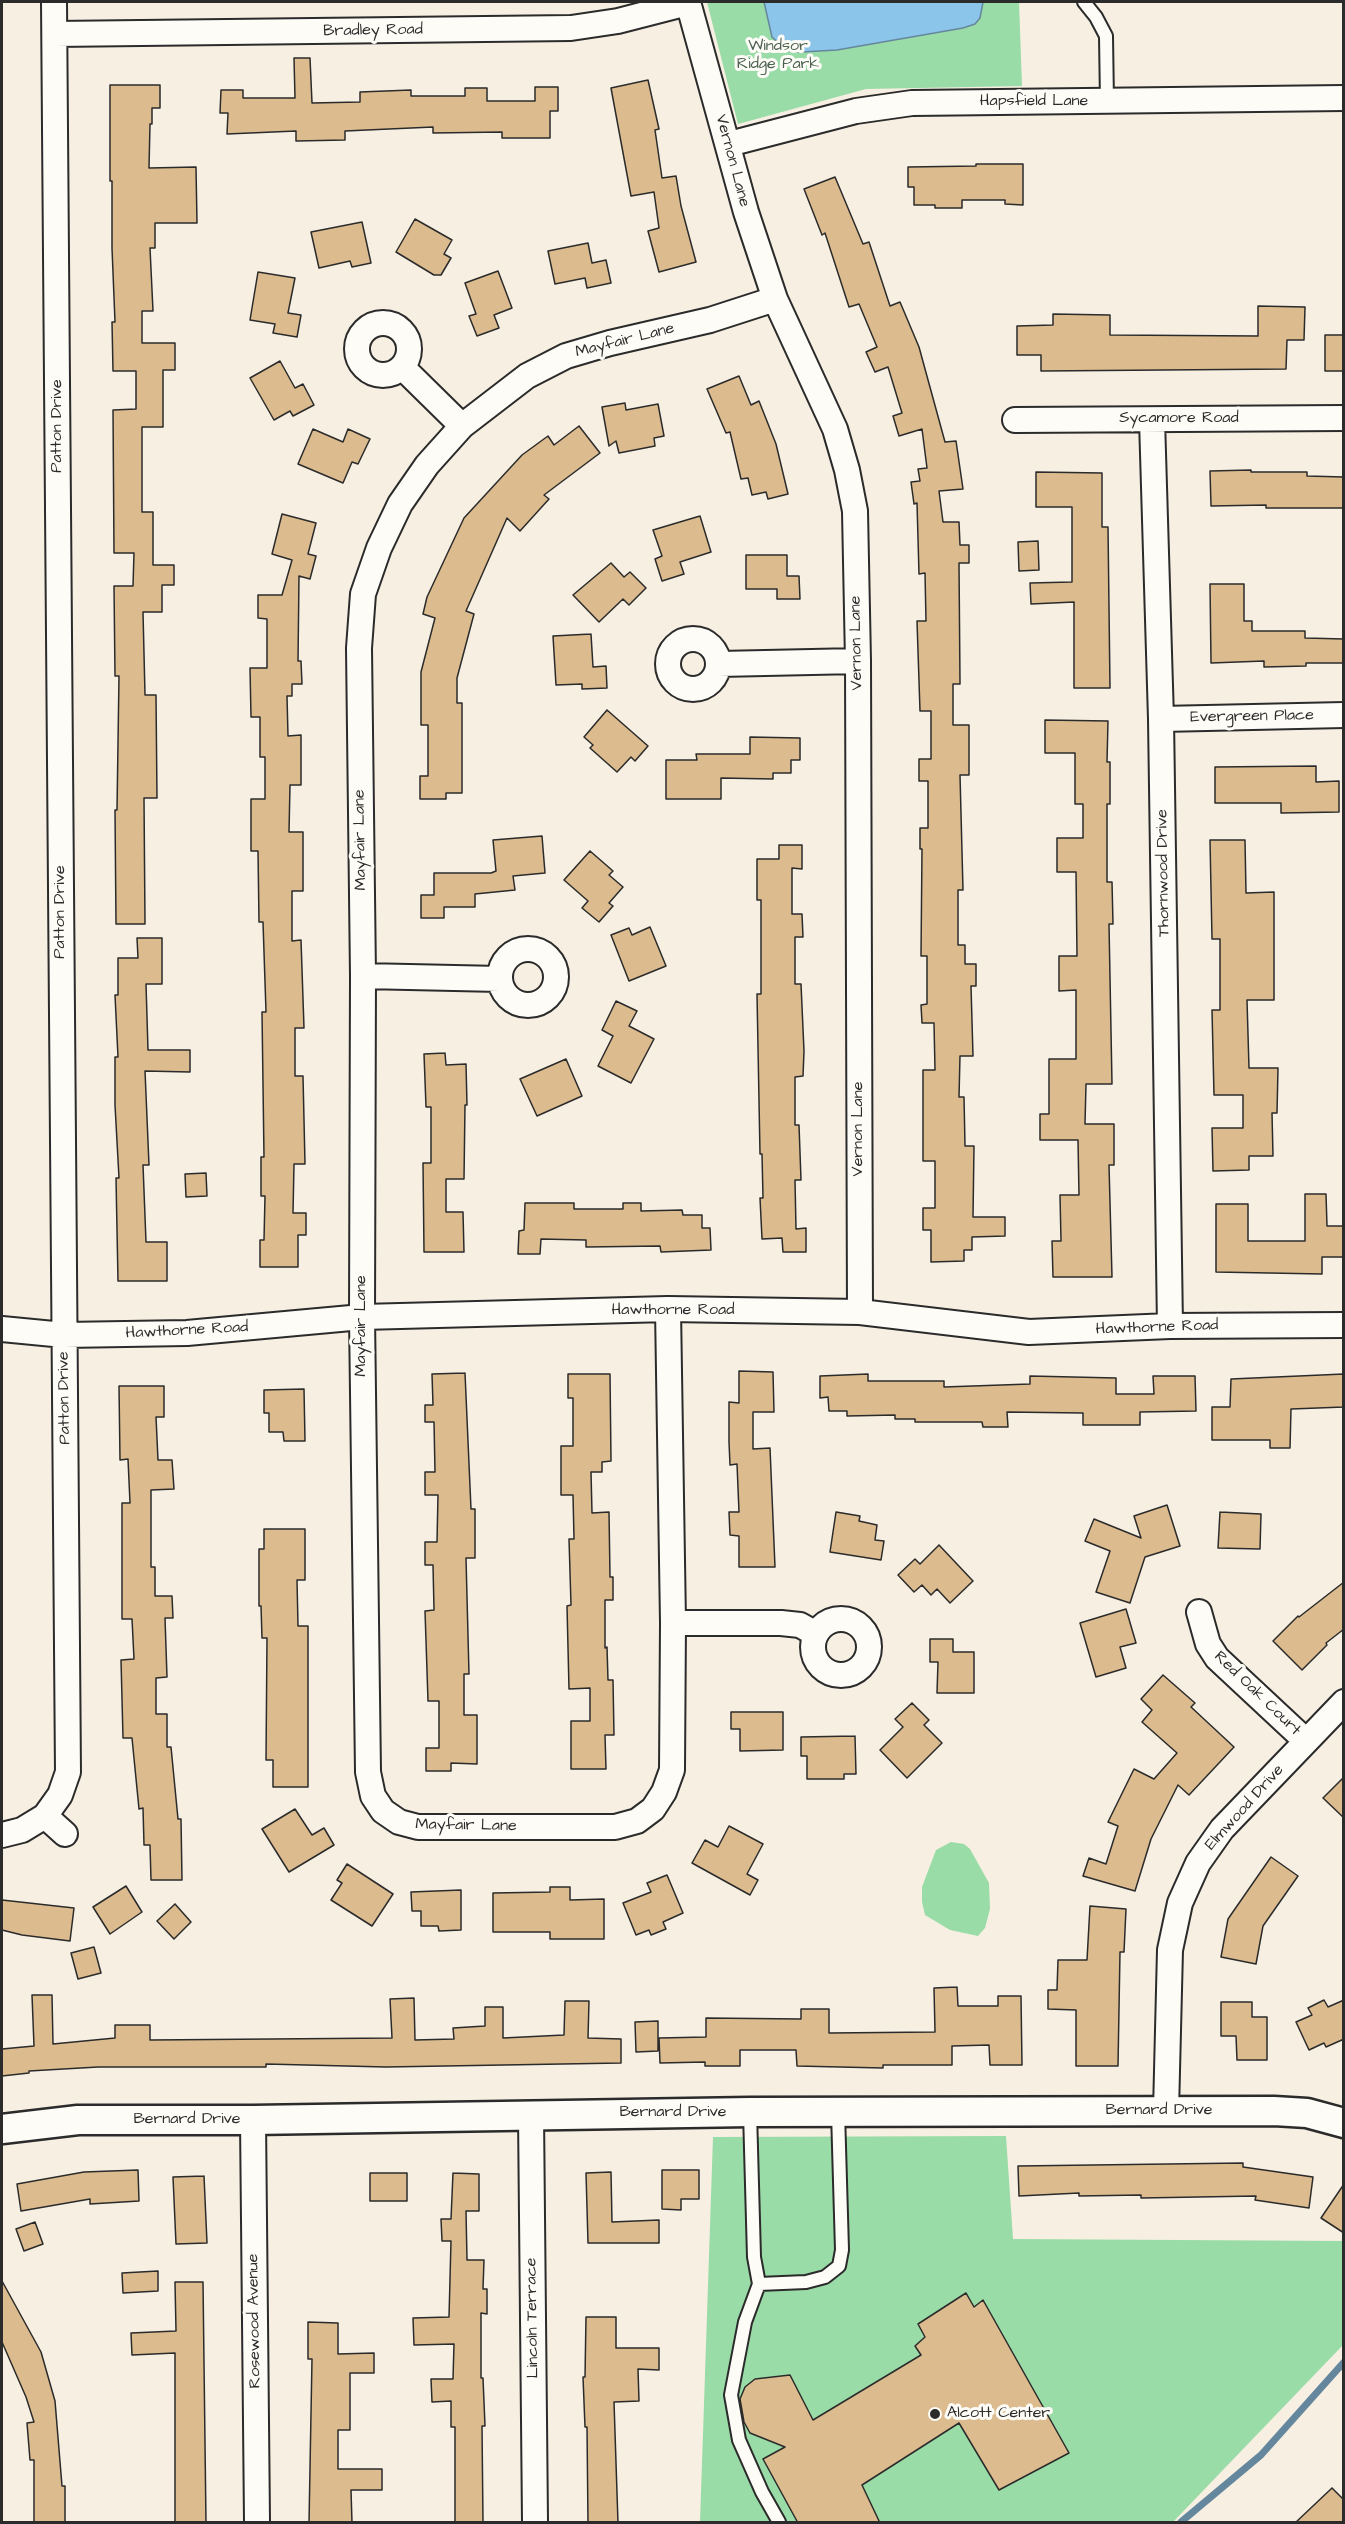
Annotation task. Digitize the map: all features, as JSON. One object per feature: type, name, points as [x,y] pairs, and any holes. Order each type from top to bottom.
[{"type":"street","name":"Patton Drive","points":[[45,1816],[60,1795],[68,1772],[54,2]]},
{"type":"street","name":"Bradley Road","points":[[55,34],[571,28],[618,21],[688,2]]},
{"type":"street","name":"Vernon Lane","points":[[688,2],[746,212],[775,299],[835,429],[847,470],[855,511],[858,661],[860,1312]]},
{"type":"street","name":"Hapsfield Lane","points":[[729,144],[856,111],[912,103],[1344,98]]},
{"type":"street","name":"Mayfair Lane","points":[[668,1309],[673,1623],[672,1770],[664,1792],[653,1809],[637,1821],[615,1827],[418,1827],[399,1822],[383,1810],[373,1796],[368,1772],[362,1317],[363,976],[359,648],[363,594],[400,504],[427,465],[462,426],[527,376],[566,356],[610,343],[710,320],[775,299]]},
{"type":"street","points":[[402,367],[462,426]]},
{"type":"street","name":"Sycamore Road","points":[[1015,420],[1344,418]]},
{"type":"street","name":"Thornwood Drive","points":[[1152,420],[1161,719],[1170,1326]]},
{"type":"street","points":[[719,664],[858,661]]},
{"type":"street","name":"Evergreen Place","points":[[1161,719],[1344,715]]},
{"type":"street","points":[[363,976],[500,979]]},
{"type":"street","name":"Hawthorne Road","points":[[2,1329],[64,1335],[230,1330],[362,1317],[668,1309],[860,1312],[1029,1332],[1170,1326],[1344,1325]]},
{"type":"street","name":"Red Oak Court","points":[[1199,1612],[1208,1644],[1217,1658],[1306,1741]]},
{"type":"street","points":[[673,1623],[782,1623],[800,1625],[816,1634]]},
{"type":"street","name":"Elmwood Drive","points":[[1166,2111],[1170,1950],[1180,1903],[1198,1863],[1222,1829],[1344,1702]]},
{"type":"street","points":[[2,1834],[22,1830],[45,1816],[65,1834]]},
{"type":"street","name":"Bernard Drive","points":[[2,2129],[78,2120],[253,2120],[750,2112],[1296,2113],[1344,2122]]},
{"type":"street","name":"Lincoln Terrace","points":[[531,2114],[535,2523]]},
{"type":"street","name":"Rosewood Avenue","points":[[253,2120],[257,2523]]},
{"type":"lane","points":[[1084,2],[1096,17],[1106,36],[1107,102]]},
{"type":"lane","points":[[750,2112],[754,2257],[759,2284],[745,2322],[731,2395],[740,2440],[762,2492],[780,2523]]},
{"type":"lane","points":[[759,2284],[806,2282],[825,2277],[839,2266],[842,2250],[838,2112]]},
{"type":"green space","name":"Windsor Ridge Park","points":[[707,2],[1019,2],[1022,86],[866,89],[738,124]]},
{"type":"green space","points":[[951,1842],[964,1844],[970,1849],[989,1883],[990,1909],[985,1928],[978,1936],[950,1930],[925,1915],[922,1887],[936,1850]]},
{"type":"green space","points":[[1006,2136],[1013,2239],[1343,2241],[1343,2345],[1173,2522],[700,2522],[713,2137]]},
{"type":"water","points":[[764,2],[983,2],[980,18],[975,24],[963,28],[837,50],[802,52],[787,51],[772,37]]},
{"type":"building","points":[[294,58],[310,58],[312,103],[360,102],[360,92],[411,90],[411,96],[465,96],[465,88],[487,88],[487,101],[535,101],[535,87],[558,87],[558,111],[550,111],[550,138],[502,138],[502,132],[433,133],[433,127],[345,131],[345,140],[296,141],[296,131],[227,134],[228,113],[220,113],[221,90],[243,90],[243,98],[295,98]]},
{"type":"building","points":[[648,80],[659,129],[655,130],[662,178],[676,176],[681,206],[696,262],[659,272],[648,231],[659,228],[654,192],[631,196],[611,88]]},
{"type":"building","points":[[110,85],[160,85],[160,108],[152,108],[149,168],[196,167],[197,223],[155,223],[155,248],[150,248],[153,311],[142,311],[142,343],[175,343],[175,370],[163,370],[163,427],[142,427],[142,512],[153,512],[153,565],[174,565],[174,585],[162,585],[162,612],[143,612],[145,695],[156,695],[157,798],[144,798],[145,924],[116,924],[115,810],[117,810],[119,676],[115,676],[114,586],[133,586],[134,553],[114,553],[113,410],[136,409],[136,371],[113,371],[112,322],[115,322],[112,181],[110,181]]},
{"type":"building","points":[[976,164],[1023,164],[1023,205],[1005,204],[1005,200],[962,200],[962,208],[914,205],[914,187],[908,187],[908,167],[976,166]]},
{"type":"building","points":[[835,177],[863,244],[869,242],[890,306],[900,302],[919,347],[945,442],[956,441],[963,489],[939,491],[943,522],[959,522],[960,545],[969,545],[969,563],[959,563],[960,684],[953,684],[953,725],[969,725],[969,775],[960,775],[963,890],[958,890],[958,945],[965,945],[965,964],[976,964],[976,986],[971,986],[973,1056],[960,1056],[959,1097],[964,1097],[965,1146],[974,1146],[973,1217],[1005,1217],[1005,1236],[972,1237],[972,1250],[964,1250],[964,1261],[931,1262],[931,1230],[923,1230],[923,1208],[935,1208],[935,1161],[923,1161],[923,1070],[935,1070],[934,1023],[922,1023],[921,1005],[927,1004],[927,956],[921,956],[922,849],[920,849],[920,828],[928,828],[928,781],[919,781],[919,759],[931,759],[931,711],[920,711],[917,621],[926,621],[925,573],[919,574],[917,503],[914,504],[911,482],[920,481],[918,469],[927,468],[922,429],[899,436],[893,416],[902,413],[888,367],[875,372],[866,352],[877,347],[859,304],[849,307],[825,233],[822,235],[804,189]]},
{"type":"building","points":[[415,219],[452,240],[444,254],[451,258],[441,275],[434,275],[396,252]]},
{"type":"building","points":[[362,222],[371,263],[352,267],[350,261],[319,268],[311,232]]},
{"type":"building","points":[[588,243],[592,263],[606,260],[611,283],[587,288],[585,278],[555,284],[548,251]]},
{"type":"building","points":[[498,271],[512,308],[494,315],[499,328],[477,336],[469,316],[476,314],[465,283]]},
{"type":"building","points":[[258,272],[295,278],[288,313],[301,315],[297,337],[273,333],[275,324],[250,320]]},
{"type":"building","points":[[1258,306],[1305,307],[1304,340],[1287,340],[1286,369],[1041,371],[1041,355],[1017,355],[1017,326],[1053,325],[1053,314],[1110,315],[1110,335],[1258,336]]},
{"type":"building","points":[[1325,335],[1344,335],[1344,371],[1325,371]]},
{"type":"building","points":[[280,361],[295,388],[303,384],[314,405],[293,416],[290,411],[274,420],[250,378]]},
{"type":"building","points":[[739,376],[751,405],[759,401],[776,444],[788,494],[768,499],[766,492],[752,495],[748,478],[741,479],[730,432],[726,433],[707,389]]},
{"type":"building","points":[[625,403],[626,410],[658,404],[664,436],[654,438],[655,446],[619,453],[616,441],[609,446],[602,407]]},
{"type":"building","points":[[579,426],[600,453],[544,495],[549,499],[520,531],[507,518],[466,611],[474,614],[457,678],[457,703],[462,703],[462,793],[446,793],[446,799],[420,799],[420,776],[428,776],[428,725],[421,725],[421,672],[435,618],[423,614],[427,597],[464,518],[522,455],[548,436],[554,445]]},
{"type":"building","points":[[313,429],[343,442],[348,429],[370,439],[358,464],[352,462],[343,483],[298,464]]},
{"type":"building","points":[[1251,470],[1251,472],[1307,472],[1307,476],[1344,477],[1344,508],[1266,508],[1266,505],[1211,506],[1210,471]]},
{"type":"building","points":[[1036,472],[1102,473],[1102,527],[1108,527],[1110,688],[1074,688],[1074,602],[1031,604],[1030,583],[1072,582],[1072,507],[1036,507]]},
{"type":"building","points":[[282,514],[316,523],[308,554],[316,556],[310,579],[299,576],[298,661],[301,661],[302,684],[292,684],[292,696],[287,696],[288,736],[301,735],[301,785],[290,785],[289,832],[303,832],[303,891],[292,891],[292,941],[301,940],[304,1028],[295,1028],[295,1076],[303,1076],[305,1164],[294,1164],[293,1213],[306,1213],[306,1235],[298,1235],[298,1267],[260,1267],[260,1240],[264,1240],[265,1196],[261,1196],[261,1157],[264,1157],[262,1012],[266,1012],[263,922],[259,922],[258,851],[251,851],[251,799],[265,799],[265,757],[260,757],[260,717],[251,717],[250,668],[267,668],[267,619],[258,618],[258,595],[282,595],[292,560],[272,554]]},
{"type":"building","points":[[700,516],[711,552],[680,562],[684,574],[662,581],[655,559],[662,556],[653,530]]},
{"type":"building","points":[[1038,541],[1039,570],[1019,571],[1018,542]]},
{"type":"building","points":[[746,555],[787,555],[787,576],[799,576],[800,599],[777,599],[777,589],[746,589]]},
{"type":"building","points":[[611,563],[624,577],[630,572],[646,588],[629,605],[623,599],[599,622],[573,595]]},
{"type":"building","points":[[1210,584],[1244,584],[1244,621],[1252,621],[1252,631],[1305,631],[1305,638],[1344,639],[1344,663],[1306,663],[1306,666],[1264,667],[1264,661],[1211,663]]},
{"type":"building","points":[[591,634],[593,667],[606,666],[607,688],[582,689],[582,684],[556,685],[553,636]]},
{"type":"building","points":[[607,710],[648,746],[635,761],[631,757],[617,772],[590,748],[593,745],[584,737]]},
{"type":"building","points":[[1045,720],[1108,721],[1107,762],[1110,762],[1110,804],[1107,804],[1107,882],[1112,882],[1113,924],[1109,924],[1112,1084],[1086,1084],[1085,1124],[1114,1124],[1114,1165],[1109,1165],[1112,1277],[1053,1277],[1052,1241],[1061,1241],[1060,1195],[1079,1195],[1078,1140],[1040,1140],[1040,1114],[1049,1114],[1049,1059],[1076,1059],[1076,990],[1059,991],[1059,956],[1077,956],[1076,872],[1057,872],[1057,838],[1083,838],[1083,804],[1075,804],[1075,753],[1045,753]]},
{"type":"building","points":[[750,737],[800,738],[800,760],[791,760],[791,773],[773,773],[773,779],[721,778],[721,799],[666,799],[666,760],[697,760],[696,754],[750,754]]},
{"type":"building","points":[[1316,766],[1316,782],[1339,781],[1339,812],[1281,813],[1281,803],[1215,803],[1215,767]]},
{"type":"building","points":[[542,836],[545,873],[513,876],[515,890],[475,894],[475,907],[444,907],[444,918],[421,918],[421,895],[434,895],[434,873],[491,873],[496,871],[493,840]]},
{"type":"building","points":[[1210,840],[1245,840],[1246,893],[1274,892],[1274,1000],[1247,1000],[1249,1068],[1278,1068],[1277,1113],[1272,1113],[1273,1156],[1249,1156],[1249,1170],[1213,1171],[1212,1128],[1243,1128],[1243,1095],[1214,1095],[1212,1010],[1220,1010],[1220,939],[1212,939]]},
{"type":"building","points":[[779,845],[802,845],[802,869],[792,868],[792,914],[802,914],[803,937],[795,937],[795,984],[801,984],[804,1051],[803,1076],[795,1077],[795,1125],[799,1125],[801,1180],[795,1180],[796,1229],[806,1228],[806,1252],[783,1252],[782,1238],[762,1239],[760,1198],[763,1198],[757,994],[761,994],[761,900],[757,900],[757,859],[779,859]]},
{"type":"building","points":[[590,851],[613,871],[609,875],[623,887],[609,903],[613,906],[599,922],[582,908],[588,901],[564,880]]},
{"type":"building","points":[[650,927],[666,966],[629,981],[611,935],[629,928],[632,935]]},
{"type":"building","points":[[137,938],[162,938],[162,984],[146,984],[148,1050],[190,1050],[190,1072],[145,1071],[149,1165],[143,1165],[146,1242],[167,1242],[167,1281],[118,1281],[116,1178],[119,1178],[115,1057],[118,1057],[115,995],[118,995],[118,958],[138,958]]},
{"type":"building","points":[[616,1001],[637,1011],[629,1026],[654,1039],[631,1083],[598,1066],[613,1036],[602,1030]]},
{"type":"building","points":[[445,1053],[446,1065],[466,1064],[464,1179],[446,1179],[446,1212],[463,1212],[464,1252],[424,1252],[423,1163],[431,1163],[431,1107],[426,1107],[424,1054]]},
{"type":"building","points":[[566,1059],[582,1096],[537,1116],[520,1079]]},
{"type":"building","points":[[206,1173],[207,1196],[186,1197],[185,1174]]},
{"type":"building","points":[[1305,1194],[1326,1194],[1327,1226],[1344,1226],[1344,1257],[1322,1257],[1322,1274],[1216,1272],[1216,1204],[1248,1204],[1248,1241],[1305,1241]]},
{"type":"building","points":[[525,1203],[574,1203],[574,1209],[623,1209],[623,1203],[641,1203],[641,1211],[682,1210],[683,1215],[702,1215],[702,1228],[710,1228],[711,1250],[661,1252],[660,1246],[586,1247],[586,1240],[541,1239],[540,1254],[518,1254],[519,1231],[524,1230]]},
{"type":"building","points":[[739,1371],[773,1372],[774,1412],[753,1412],[753,1449],[770,1448],[775,1567],[739,1567],[739,1536],[730,1535],[729,1512],[739,1512],[737,1464],[730,1465],[729,1402],[739,1403]]},
{"type":"building","points":[[465,1373],[471,1509],[475,1509],[475,1558],[466,1558],[469,1674],[464,1674],[464,1715],[477,1715],[477,1764],[451,1763],[451,1771],[426,1771],[426,1748],[439,1748],[439,1701],[428,1701],[425,1611],[434,1610],[433,1565],[425,1565],[425,1542],[437,1542],[438,1495],[425,1495],[425,1472],[435,1472],[434,1422],[425,1422],[425,1405],[433,1405],[432,1374]]},
{"type":"building","points":[[568,1374],[610,1374],[611,1461],[602,1462],[602,1472],[591,1472],[592,1513],[609,1512],[610,1577],[613,1577],[613,1600],[605,1600],[605,1648],[607,1647],[608,1680],[613,1680],[614,1735],[605,1735],[606,1769],[571,1769],[571,1721],[590,1721],[590,1688],[569,1689],[567,1606],[571,1605],[569,1539],[574,1539],[573,1495],[561,1495],[561,1446],[573,1446],[573,1398],[568,1398]]},
{"type":"building","points":[[868,1374],[868,1381],[944,1381],[944,1387],[1030,1384],[1030,1376],[1116,1378],[1116,1394],[1154,1394],[1153,1376],[1195,1376],[1196,1411],[1140,1412],[1140,1425],[1083,1425],[1083,1413],[1007,1412],[1008,1427],[983,1427],[982,1422],[915,1422],[915,1419],[895,1419],[895,1415],[847,1416],[847,1411],[829,1411],[828,1397],[820,1398],[820,1376]]},
{"type":"building","points":[[1344,1374],[1344,1407],[1291,1409],[1290,1448],[1270,1448],[1270,1440],[1212,1440],[1212,1407],[1230,1407],[1231,1379]]},
{"type":"building","points":[[119,1386],[164,1386],[164,1417],[156,1417],[158,1460],[172,1460],[174,1489],[151,1490],[151,1567],[155,1567],[155,1596],[172,1596],[173,1618],[165,1618],[167,1677],[156,1678],[156,1714],[167,1714],[167,1747],[171,1747],[178,1819],[181,1819],[182,1880],[151,1880],[150,1845],[144,1845],[143,1808],[139,1809],[132,1738],[123,1738],[121,1660],[134,1659],[132,1619],[122,1619],[122,1503],[130,1503],[128,1459],[120,1460]]},
{"type":"building","points":[[304,1389],[305,1441],[284,1441],[283,1432],[269,1432],[269,1413],[264,1413],[264,1390]]},
{"type":"building","points":[[1167,1505],[1180,1546],[1145,1557],[1130,1603],[1096,1592],[1110,1551],[1085,1541],[1094,1519],[1141,1538],[1134,1516]]},
{"type":"building","points":[[836,1512],[860,1516],[859,1521],[877,1525],[875,1540],[884,1541],[881,1560],[830,1552]]},
{"type":"building","points":[[1220,1512],[1261,1514],[1260,1549],[1218,1548]]},
{"type":"building","points":[[264,1529],[305,1529],[305,1580],[297,1580],[298,1626],[308,1626],[308,1787],[273,1787],[273,1760],[266,1760],[267,1638],[262,1638],[261,1606],[259,1606],[259,1549],[264,1549]]},
{"type":"building","points":[[939,1545],[973,1581],[950,1603],[937,1589],[931,1595],[922,1585],[914,1592],[898,1575],[915,1559],[920,1564]]},
{"type":"building","points":[[1344,1582],[1344,1629],[1326,1643],[1327,1645],[1302,1670],[1273,1641],[1298,1616]]},
{"type":"building","points":[[1126,1609],[1136,1643],[1120,1647],[1126,1668],[1096,1677],[1080,1623]]},
{"type":"building","points":[[930,1639],[953,1639],[953,1652],[974,1652],[974,1693],[937,1693],[938,1662],[930,1662]]},
{"type":"building","points":[[1163,1675],[1195,1703],[1191,1707],[1234,1747],[1189,1795],[1178,1785],[1151,1839],[1135,1891],[1083,1876],[1089,1858],[1106,1864],[1118,1826],[1108,1822],[1134,1769],[1154,1779],[1177,1753],[1142,1722],[1152,1710],[1141,1699]]},
{"type":"building","points":[[912,1703],[929,1720],[924,1725],[942,1743],[907,1778],[880,1750],[903,1727],[895,1719]]},
{"type":"building","points":[[731,1712],[783,1712],[783,1750],[740,1751],[740,1729],[731,1729]]},
{"type":"building","points":[[855,1736],[856,1774],[844,1774],[844,1779],[807,1779],[807,1756],[801,1756],[801,1737]]},
{"type":"building","points":[[1344,1777],[1344,1818],[1323,1798]]},
{"type":"building","points":[[295,1809],[312,1835],[324,1828],[334,1845],[289,1872],[262,1829]]},
{"type":"building","points":[[729,1826],[763,1844],[747,1874],[758,1880],[750,1895],[692,1863],[705,1840],[718,1847]]},
{"type":"building","points":[[1271,1857],[1298,1876],[1263,1926],[1256,1964],[1221,1957],[1228,1919]]},
{"type":"building","points":[[347,1864],[393,1894],[372,1926],[331,1900],[342,1883],[337,1880]]},
{"type":"building","points":[[667,1875],[683,1913],[663,1922],[666,1929],[651,1935],[649,1930],[636,1935],[623,1903],[651,1892],[647,1883]]},
{"type":"building","points":[[126,1886],[142,1912],[110,1934],[93,1907]]},
{"type":"building","points":[[550,1887],[570,1887],[570,1900],[604,1899],[604,1939],[550,1939],[550,1932],[493,1932],[493,1893],[550,1892]]},
{"type":"building","points":[[461,1890],[461,1930],[439,1931],[438,1926],[421,1926],[421,1911],[412,1911],[411,1892]]},
{"type":"building","points":[[2,1900],[74,1908],[70,1941],[2,1930]]},
{"type":"building","points":[[175,1904],[191,1922],[174,1939],[157,1921]]},
{"type":"building","points":[[1090,1906],[1126,1909],[1124,1952],[1120,1952],[1118,2066],[1076,2066],[1076,2010],[1048,2009],[1048,1990],[1057,1990],[1058,1960],[1087,1960]]},
{"type":"building","points":[[94,1947],[101,1973],[78,1979],[71,1953]]},
{"type":"building","points":[[957,1987],[958,2006],[998,2006],[998,1996],[1021,1996],[1022,2065],[990,2065],[989,2045],[952,2046],[952,2065],[883,2065],[883,2068],[797,2066],[796,2050],[740,2050],[740,2066],[705,2066],[705,2062],[660,2063],[659,2038],[706,2037],[706,2018],[801,2019],[801,2009],[829,2009],[829,2033],[935,2032],[934,1988]]},
{"type":"building","points":[[32,1995],[52,1995],[53,2044],[115,2038],[115,2025],[150,2025],[150,2040],[392,2038],[390,1999],[414,1998],[415,2040],[454,2039],[453,2028],[485,2026],[485,2007],[503,2007],[503,2038],[564,2035],[565,2001],[589,2001],[588,2038],[621,2039],[621,2063],[386,2067],[266,2064],[266,2067],[98,2067],[29,2071],[29,2073],[2,2076],[2,2049],[34,2046]]},
{"type":"building","points":[[1324,2000],[1328,2007],[1344,2000],[1344,2039],[1326,2047],[1324,2043],[1309,2050],[1296,2022],[1312,2015],[1308,2008]]},
{"type":"building","points":[[1221,2002],[1252,2002],[1252,2017],[1267,2017],[1267,2060],[1237,2060],[1236,2036],[1221,2036]]},
{"type":"building","points":[[658,2021],[658,2051],[636,2052],[635,2022]]},
{"type":"building","points":[[1243,2163],[1243,2167],[1313,2177],[1309,2208],[1255,2200],[1256,2196],[1141,2198],[1141,2195],[1079,2196],[1079,2193],[1019,2196],[1018,2166]]},
{"type":"building","points":[[138,2170],[139,2201],[90,2204],[90,2199],[21,2211],[17,2184],[84,2172]]},
{"type":"building","points":[[662,2170],[699,2170],[699,2199],[681,2199],[681,2210],[662,2209]]},
{"type":"building","points":[[611,2172],[612,2222],[659,2220],[659,2243],[588,2243],[586,2173]]},
{"type":"building","points":[[370,2173],[407,2173],[407,2201],[370,2201]]},
{"type":"building","points":[[453,2173],[479,2174],[479,2211],[466,2211],[467,2260],[484,2260],[483,2289],[487,2289],[487,2314],[481,2313],[481,2378],[483,2378],[485,2426],[482,2426],[483,2523],[455,2523],[455,2427],[451,2427],[451,2401],[432,2402],[431,2379],[453,2379],[454,2344],[414,2345],[413,2318],[449,2317],[451,2241],[442,2241],[441,2219],[451,2219]]},
{"type":"building","points":[[204,2176],[207,2243],[176,2244],[173,2177]]},
{"type":"building","points":[[1344,2184],[1344,2233],[1321,2218]]},
{"type":"building","points":[[35,2222],[43,2244],[24,2251],[16,2229]]},
{"type":"building","points":[[158,2271],[158,2291],[123,2293],[122,2273]]},
{"type":"building","points":[[2,2281],[41,2352],[55,2401],[62,2486],[65,2486],[65,2523],[34,2523],[34,2460],[30,2460],[27,2423],[34,2422],[26,2397],[2,2342]]},
{"type":"building","points":[[175,2282],[203,2282],[206,2523],[175,2523],[175,2353],[132,2355],[131,2333],[176,2331]]},
{"type":"building","name":"Alcott Center","points":[[966,2293],[974,2307],[983,2300],[1069,2453],[999,2490],[959,2423],[862,2485],[880,2523],[798,2523],[763,2459],[785,2447],[750,2433],[744,2422],[740,2399],[745,2387],[755,2379],[790,2375],[813,2420],[921,2355],[915,2346],[925,2337],[918,2324]]},
{"type":"building","points":[[586,2317],[616,2317],[616,2348],[659,2348],[659,2370],[638,2369],[639,2401],[614,2402],[618,2523],[588,2523],[587,2427],[585,2427],[583,2377],[585,2377]]},
{"type":"building","points":[[308,2322],[338,2323],[338,2354],[374,2353],[374,2373],[350,2373],[350,2430],[338,2430],[338,2469],[382,2469],[382,2490],[351,2490],[352,2523],[309,2523],[312,2359],[308,2359]]},
{"type":"building","points":[[1332,2488],[1344,2500],[1344,2523],[1295,2523]]},
{"type":"waterway","points":[[1181,2522],[1261,2455],[1344,2362]]},
{"type":"place","name":"Alcott Center","points":[[935,2414]]}]
